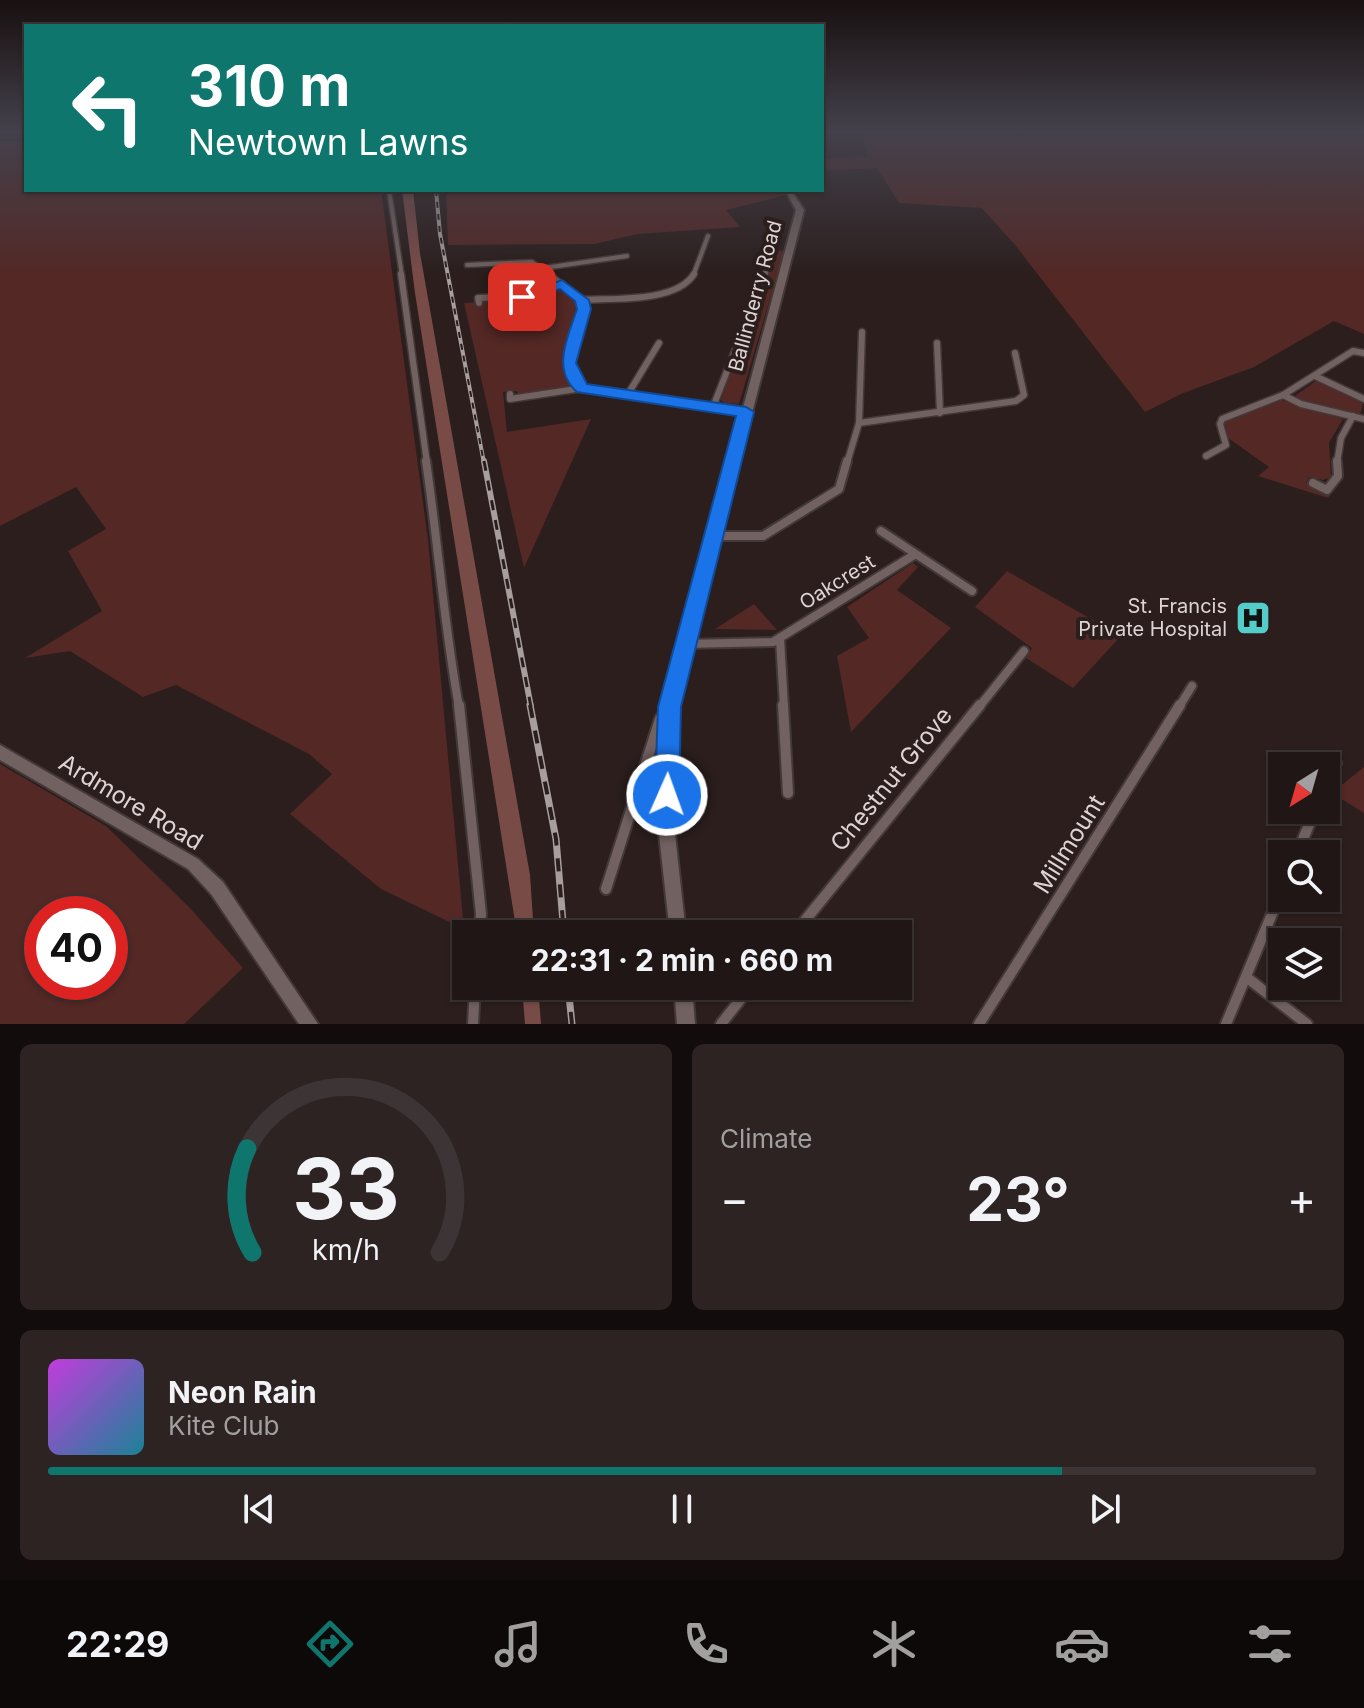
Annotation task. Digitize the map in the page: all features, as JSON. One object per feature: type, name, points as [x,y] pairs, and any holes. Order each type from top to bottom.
[{"type":"street","points":[[389,192],[424,429],[428,484],[443,583],[445,629],[460,710],[480,920]]},
{"type":"street","name":"Ballinderry Road","points":[[676,920],[666,825],[670,707],[800,210],[789,192]]},
{"type":"street","points":[[713,407],[759,293],[781,227]]},
{"type":"street","points":[[582,300],[655,294],[684,286],[690,281],[708,236]]},
{"type":"street","points":[[544,268],[627,256]]},
{"type":"street","points":[[467,265],[524,260],[544,268],[582,300],[584,309],[568,363],[576,383],[583,388]]},
{"type":"street","points":[[479,303],[478,298],[522,297],[562,284]]},
{"type":"street","points":[[713,536],[763,536],[839,489],[859,423],[862,332]]},
{"type":"street","points":[[628,394],[659,343]]},
{"type":"street","points":[[937,343],[940,413]]},
{"type":"street","points":[[1218,459],[1208,455],[1226,445],[1220,424],[1222,419],[1283,395],[1353,351],[1364,353]]},
{"type":"street","points":[[859,423],[1016,401],[1024,395],[1015,353]]},
{"type":"street","points":[[1315,376],[1364,399]]},
{"type":"street","points":[[510,394],[510,399],[583,388],[746,412]]},
{"type":"street","points":[[1283,395],[1301,404],[1364,419]]},
{"type":"street","points":[[1313,483],[1327,490],[1338,476],[1335,451],[1338,439],[1353,416]]},
{"type":"street","name":"Oakcrest","points":[[881,531],[972,591]]},
{"type":"street","name":"Oakcrest","points":[[685,644],[773,642],[914,555]]},
{"type":"street","points":[[780,639],[788,793]]},
{"type":"street","name":"Chestnut Grove","points":[[805,920],[1024,651]]},
{"type":"street","name":"Millmount","points":[[979,1024],[1192,686]]},
{"type":"street","points":[[606,889],[660,719],[670,707]]},
{"type":"street","name":"Ardmore Road","points":[[0,752],[193,864],[217,888],[306,1023]]},
{"type":"street","points":[[1226,1024],[1273,912]]},
{"type":"street","points":[[1246,977],[1307,1024]]},
{"type":"street","points":[[473,1024],[474,1000]]},
{"type":"street","points":[[684,1000],[686,1024]]},
{"type":"street","points":[[721,1024],[740,1000]]},
{"type":"shaded area","points":[[0,180],[24,180],[24,192],[381,192],[428,540],[463,920],[452,920],[452,923],[381,889],[290,814],[332,774],[309,754],[176,685],[143,697],[70,651],[25,658],[102,611],[68,551],[106,529],[76,487],[0,526]]},
{"type":"shaded area","points":[[884,180],[1364,180],[1364,334],[1334,321],[1254,367],[1181,394],[1145,412],[1015,245],[982,208],[899,203]]},
{"type":"shaded area","points":[[402,192],[413,192],[420,253],[530,875],[533,920],[515,920],[415,293]]},
{"type":"shaded area","points":[[446,192],[783,192],[786,195],[726,210],[740,227],[637,234],[595,244],[448,245]]},
{"type":"shaded area","points":[[775,250],[784,251],[739,404],[724,403],[721,400],[727,380],[750,328]]},
{"type":"shaded area","points":[[561,289],[578,303],[579,312],[564,360],[571,386],[519,395],[517,391],[503,392],[507,432],[591,419],[524,568],[464,303],[522,300]]},
{"type":"shaded area","points":[[1317,380],[1364,401],[1360,414],[1299,400],[1295,396]]},
{"type":"shaded area","points":[[1278,399],[1343,419],[1329,443],[1331,477],[1323,480],[1309,477],[1306,483],[1330,495],[1328,498],[1258,476],[1269,467],[1228,438],[1224,421]]},
{"type":"shaded area","points":[[913,563],[918,567],[897,590],[951,628],[851,732],[837,656],[869,638],[847,607]]},
{"type":"shaded area","points":[[1007,571],[1121,636],[1073,688],[1026,658],[1032,648],[975,607]]},
{"type":"shaded area","points":[[754,604],[777,630],[715,629]]},
{"type":"shaded area","points":[[0,764],[106,826],[190,908],[243,968],[184,1024],[0,1024]]},
{"type":"shaded area","points":[[1364,767],[1364,813],[1340,798],[1340,786]]},
{"type":"shaded area","points":[[523,1000],[539,1000],[541,1024],[525,1024]]},
{"type":"railway","points":[[436,192],[440,234],[484,463]]},
{"type":"railway","points":[[484,461],[531,707]]},
{"type":"railway","points":[[530,705],[556,839],[563,920]]},
{"type":"railway","points":[[569,1000],[572,1024]]},
{"type":"place","name":"St. Francis Private Hospital","points":[[1253,618]]},
{"type":"route","points":[[522,297],[562,284],[582,300],[584,309],[568,363],[576,383],[583,388],[746,412],[670,707],[667,795]]}]
